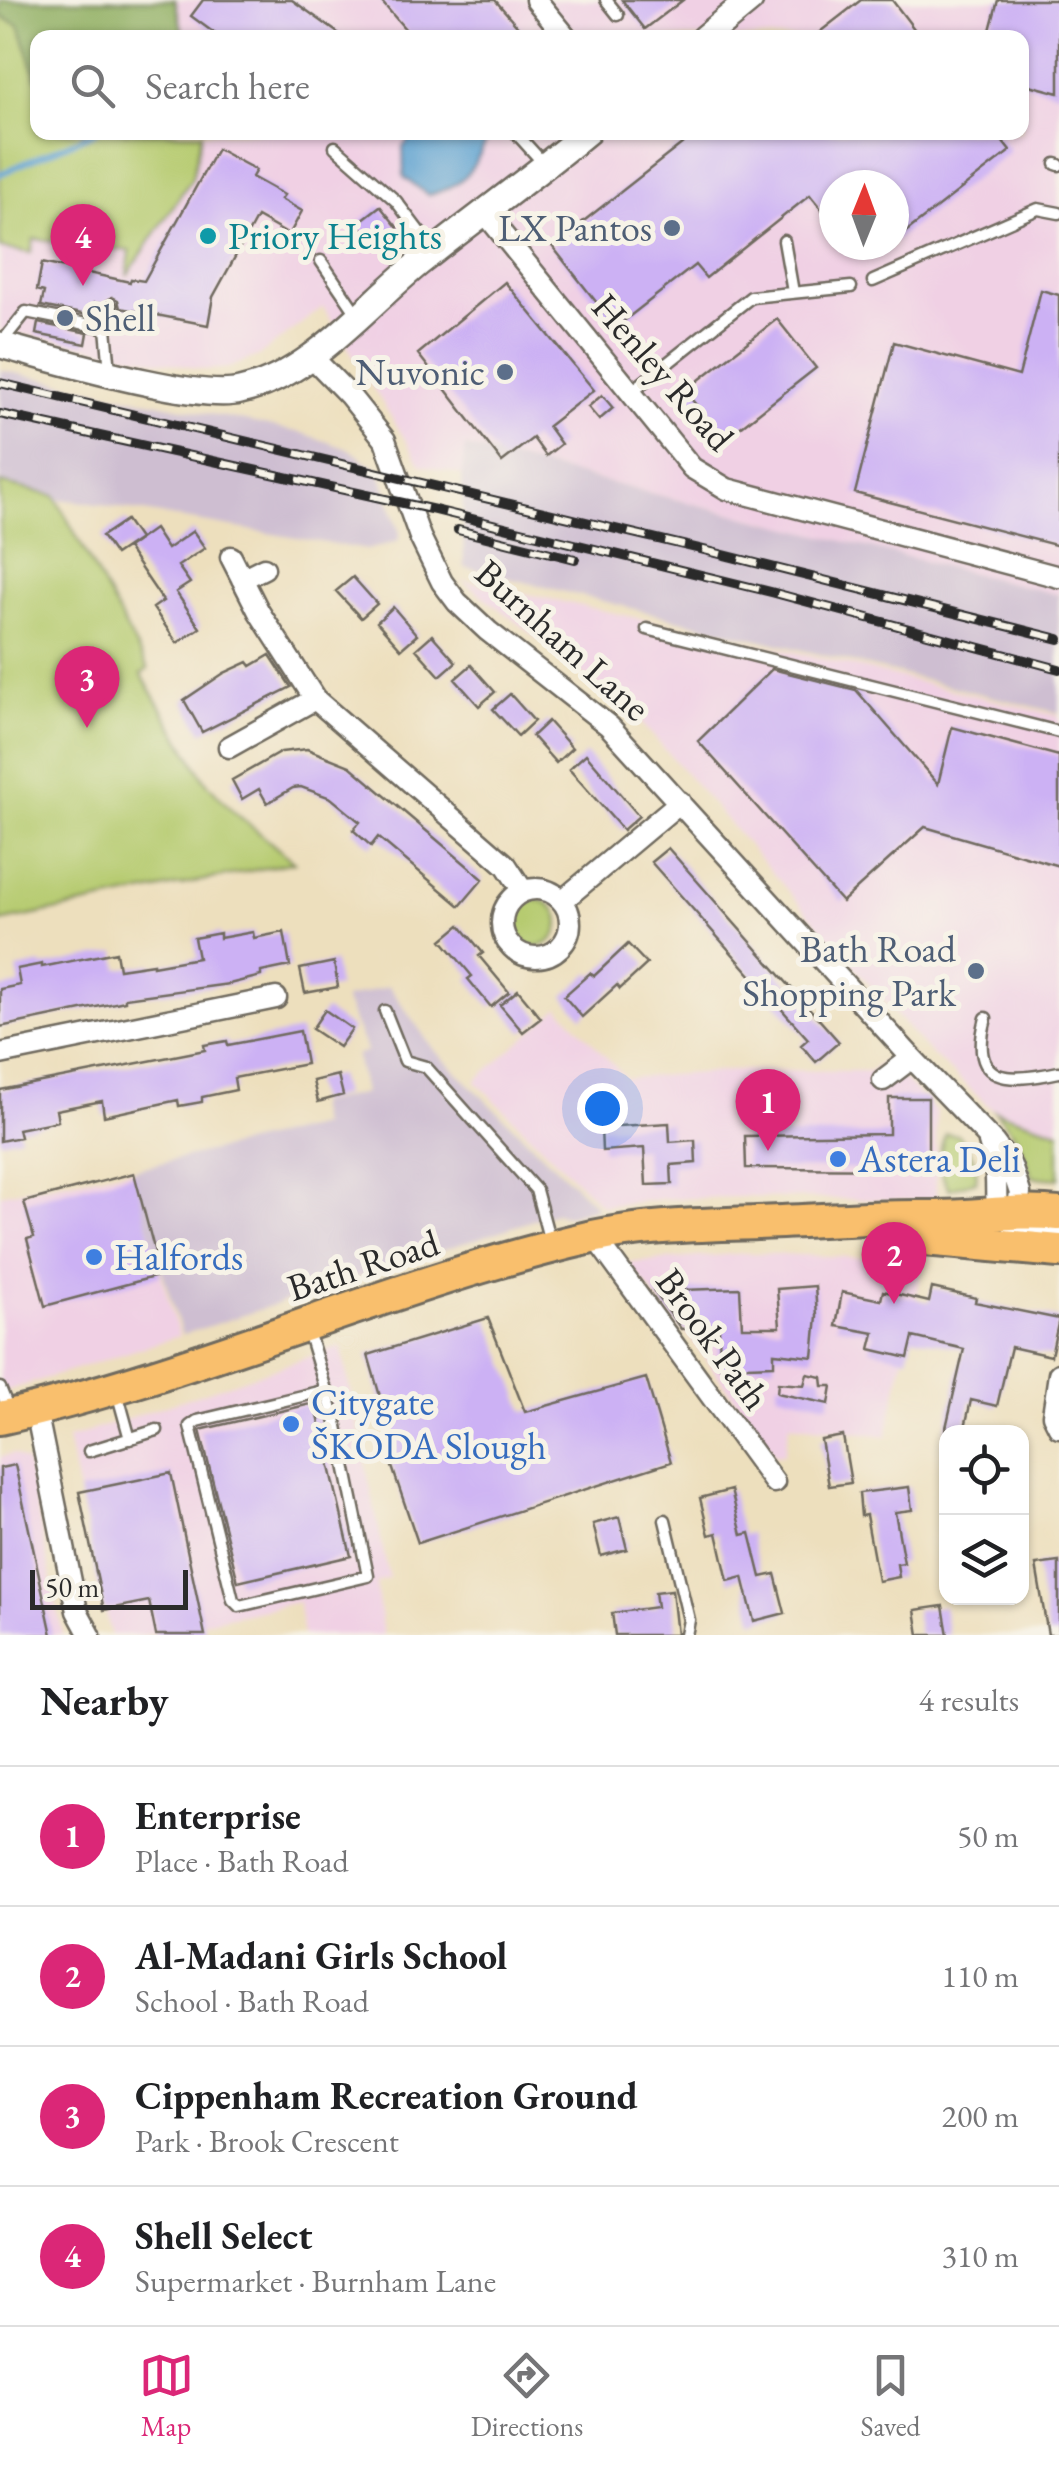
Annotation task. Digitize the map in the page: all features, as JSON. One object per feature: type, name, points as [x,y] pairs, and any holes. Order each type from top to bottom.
[{"type":"main road","name":"Bath Road","points":[[12,1408],[116,1386],[552,1248],[663,1226],[835,1217],[1013,1214],[1059,1251]]},
{"type":"street","points":[[714,30],[750,0]]},
{"type":"street","points":[[544,3],[563,30]]},
{"type":"street","points":[[0,345],[195,390],[237,392],[281,376],[312,356],[434,251],[578,140]]},
{"type":"street","name":"Henley Road","points":[[486,214],[692,468],[716,484],[1059,577]]},
{"type":"street","name":"Burnham Lane","points":[[312,356],[385,440],[420,537],[442,582],[457,602],[609,726],[983,1132],[1011,1166],[1013,1214]]},
{"type":"street","points":[[230,557],[315,699],[506,865],[524,891]]},
{"type":"street","points":[[242,579],[264,568]]},
{"type":"street","points":[[229,747],[315,699]]},
{"type":"street","points":[[562,901],[680,802]]},
{"type":"street","points":[[537,889],[551,892],[562,901],[570,926],[558,948],[534,957],[520,954],[503,934],[501,921],[512,898],[537,889]]},
{"type":"street","points":[[0,1054],[276,999]]},
{"type":"street","points":[[883,1080],[912,1058]]},
{"type":"street","name":"Brook Path","points":[[595,1237],[774,1482]]},
{"type":"street","points":[[1059,1374],[1053,1416],[1059,1427]]},
{"type":"street","points":[[12,1408],[77,1611],[90,1635]]},
{"type":"lane","points":[[606,0],[618,15]]},
{"type":"lane","points":[[522,140],[546,166]]},
{"type":"lane","points":[[336,147],[396,201],[434,251]]},
{"type":"lane","points":[[872,281],[1038,208],[1059,213]]},
{"type":"lane","points":[[784,241],[792,292]]},
{"type":"lane","points":[[321,261],[358,315]]},
{"type":"lane","points":[[631,392],[751,297],[851,287]]},
{"type":"lane","points":[[110,372],[106,328],[111,306]]},
{"type":"lane","points":[[0,345],[26,312],[106,328]]},
{"type":"lane","points":[[647,629],[1059,732]]},
{"type":"lane","points":[[385,1011],[405,1061],[426,1067],[536,1190],[552,1248]]},
{"type":"lane","points":[[986,1018],[979,1050],[999,1075],[1018,1080],[1059,1072]]},
{"type":"lane","points":[[306,1326],[327,1390],[368,1576],[239,1606],[233,1600],[190,1426],[197,1421],[327,1390]]},
{"type":"lane","points":[[116,1386],[130,1439]]},
{"type":"lane","points":[[89,1452],[157,1430]]},
{"type":"lane","points":[[665,1520],[690,1620],[686,1635]]},
{"type":"shaded area","points":[[175,0],[1059,0],[1059,595],[466,447],[462,475],[421,465],[323,307],[260,355],[228,368],[206,370],[0,330],[0,248],[30,253],[33,239],[131,251],[128,273],[192,178],[200,140],[1029,140],[1029,30],[182,30]]},
{"type":"shaded area","points":[[0,370],[302,433],[351,450],[379,470],[400,533],[398,541],[367,550],[58,500],[0,483]]},
{"type":"shaded area","points":[[465,447],[1059,595],[1059,713],[464,567]]},
{"type":"shaded area","name":"Bath Road Shopping Park","points":[[462,580],[803,654],[1059,716],[1059,1131],[994,1111],[926,1049],[633,713]]},
{"type":"shaded area","points":[[389,986],[434,1050],[597,1207],[565,1216],[555,1213],[182,1335],[131,1170],[320,1126],[316,1104],[364,1093],[356,1055],[367,1051],[344,999]]},
{"type":"shaded area","points":[[559,1007],[626,1078],[744,1070],[870,1071],[885,1060],[936,1112],[936,1201],[740,1197],[661,1199],[602,1206],[475,1081]]},
{"type":"shaded area","points":[[131,1170],[179,1336],[0,1393],[0,1194]]},
{"type":"shaded area","points":[[748,1253],[924,1260],[887,1436],[790,1424],[784,1454],[776,1455],[690,1338],[627,1263]]},
{"type":"shaded area","points":[[341,1346],[389,1578],[376,1583],[383,1635],[303,1635],[298,1602],[141,1635],[111,1635],[67,1439]]},
{"type":"shaded area","points":[[14,1454],[27,1462],[63,1635],[0,1635],[0,1457]]},
{"type":"green space","points":[[0,0],[175,0],[182,30],[30,30],[30,140],[200,140],[192,178],[127,276],[130,251],[34,239],[31,253],[0,248]]},
{"type":"green space","points":[[0,0],[175,0],[182,30],[30,30],[30,59],[19,25],[0,16]]},
{"type":"green space","points":[[0,483],[55,496],[148,669],[141,674],[206,782],[232,810],[294,862],[0,922]]},
{"type":"green space","points":[[536,900],[552,907],[559,923],[552,939],[536,946],[520,939],[513,923],[520,907]]},
{"type":"green space","points":[[995,1111],[1059,1131],[1059,1179],[1032,1177],[1018,1139]]},
{"type":"green space","points":[[946,1134],[958,1135],[966,1145],[975,1162],[976,1181],[949,1189],[940,1162]]},
{"type":"water","points":[[409,140],[486,142],[464,177],[428,195],[404,177],[403,147]]},
{"type":"building","points":[[203,0],[292,0],[334,30],[210,30],[191,16]]},
{"type":"building","points":[[380,0],[495,0],[521,30],[406,30]]},
{"type":"building","points":[[622,0],[683,0],[645,29]]},
{"type":"building","points":[[861,0],[892,0],[915,30],[822,30]]},
{"type":"building","points":[[998,0],[1059,0],[1059,93],[1029,85],[1029,30],[990,30]]},
{"type":"building","name":"LX Pantos","points":[[687,140],[1001,140],[1010,151],[909,229],[909,170],[819,170],[819,206],[810,195],[706,278],[695,265],[616,327],[552,246]]},
{"type":"building","name":"Priory Heights","points":[[217,149],[256,170],[252,177],[284,195],[281,199],[302,211],[289,235],[257,217],[213,297],[208,325],[120,308],[118,300],[112,297],[102,304],[94,303],[92,316],[41,306],[44,292],[37,290],[42,263],[130,282],[144,281]]},
{"type":"building","points":[[380,206],[398,228],[376,246],[358,223]]},
{"type":"building","name":"Nuvonic","points":[[505,282],[594,390],[548,426],[561,444],[546,456],[533,438],[502,462],[418,354]]},
{"type":"building","points":[[1041,290],[1059,295],[1059,546],[855,493],[894,342],[1019,376]]},
{"type":"building","points":[[777,319],[816,368],[724,440],[685,391]]},
{"type":"building","points":[[38,323],[88,333],[86,344],[36,334]]},
{"type":"building","points":[[602,395],[613,408],[599,420],[588,407]]},
{"type":"building","points":[[126,520],[139,539],[115,555],[102,536]]},
{"type":"building","points":[[154,529],[167,549],[193,531],[205,548],[178,566],[190,583],[176,592],[200,628],[177,643],[153,608],[163,601],[127,548]]},
{"type":"building","points":[[353,577],[377,604],[361,618],[336,591]]},
{"type":"building","points":[[393,607],[417,635],[401,649],[377,622]]},
{"type":"building","points":[[432,635],[456,662],[440,676],[416,649]]},
{"type":"building","points":[[270,655],[291,687],[202,732],[184,700],[224,673],[248,662],[251,666]]},
{"type":"building","points":[[471,665],[495,692],[479,706],[455,679]]},
{"type":"building","points":[[772,669],[856,690],[938,784],[952,727],[1059,756],[1059,866],[925,827],[842,902],[698,741]]},
{"type":"building","points":[[510,694],[534,721],[518,736],[493,709]]},
{"type":"building","points":[[548,721],[572,748],[556,763],[532,736]]},
{"type":"building","points":[[307,749],[350,766],[483,879],[460,906],[378,837],[371,846],[353,830],[360,822],[331,798],[301,787],[267,803],[259,789],[242,799],[232,780],[281,752]]},
{"type":"building","points":[[586,754],[639,816],[623,830],[569,769]]},
{"type":"building","points":[[668,848],[839,1042],[816,1062],[801,1045],[808,1039],[651,862]]},
{"type":"building","points":[[460,925],[509,992],[491,1007],[442,940]]},
{"type":"building","points":[[253,932],[254,938],[284,932],[290,966],[229,984],[125,998],[0,1027],[0,989],[20,985],[17,969],[116,952],[119,969],[153,966],[198,958],[194,938]]},
{"type":"building","points":[[628,944],[647,964],[582,1017],[564,996],[590,973],[594,976]]},
{"type":"building","points":[[334,962],[338,987],[305,993],[300,969]]},
{"type":"building","points":[[518,990],[541,1018],[523,1032],[500,1005]]},
{"type":"building","points":[[325,1010],[352,1029],[339,1047],[312,1029]]},
{"type":"building","points":[[300,1031],[306,1064],[234,1078],[236,1090],[202,1097],[202,1102],[179,1106],[178,1100],[104,1116],[102,1101],[56,1110],[58,1121],[18,1129],[20,1137],[0,1141],[0,1090],[205,1050],[204,1045],[227,1041],[228,1045]]},
{"type":"building","points":[[338,1075],[343,1095],[318,1102],[313,1081]]},
{"type":"building","points":[[889,1098],[928,1098],[928,1169],[746,1168],[745,1136],[889,1134]]},
{"type":"building","points":[[669,1123],[670,1142],[695,1140],[696,1163],[671,1165],[672,1184],[646,1185],[644,1148],[602,1151],[601,1127]]},
{"type":"building","name":"Halfords","points":[[134,1173],[161,1275],[45,1306],[27,1239],[34,1237],[24,1202]]},
{"type":"building","points":[[815,1286],[813,1357],[774,1353],[774,1365],[720,1367],[719,1328],[681,1329],[654,1291],[740,1288],[742,1327],[780,1327],[777,1289]]},
{"type":"building","points":[[932,1288],[976,1298],[975,1302],[1059,1319],[1051,1356],[1011,1347],[997,1406],[971,1400],[966,1425],[947,1425],[964,1349],[913,1337],[908,1358],[870,1349],[874,1333],[836,1326],[842,1292],[881,1300],[883,1291],[929,1302]]},
{"type":"building","points":[[488,1318],[525,1412],[646,1378],[671,1462],[418,1543],[388,1455],[396,1451],[368,1355]]},
{"type":"building","points":[[807,1374],[822,1377],[823,1386],[832,1386],[829,1404],[777,1393],[778,1383],[804,1385]]},
{"type":"building","points":[[315,1403],[351,1556],[238,1582],[200,1430]]},
{"type":"building","points":[[843,1436],[851,1483],[829,1486],[821,1440]]},
{"type":"building","points":[[15,1465],[52,1635],[0,1635],[0,1468]]},
{"type":"building","points":[[171,1473],[205,1635],[156,1635],[149,1601],[104,1610],[79,1492]]},
{"type":"building","points":[[909,1487],[912,1510],[895,1512],[904,1563],[897,1564],[899,1577],[878,1581],[859,1493]]},
{"type":"building","points":[[731,1490],[742,1535],[750,1533],[761,1577],[775,1574],[785,1613],[754,1621],[743,1577],[728,1581],[717,1533],[709,1535],[700,1498]]},
{"type":"building","points":[[619,1517],[627,1549],[601,1556],[593,1524]]},
{"type":"building","points":[[1059,1562],[1059,1635],[1048,1635],[1036,1565]]},
{"type":"building","points":[[672,1590],[677,1635],[615,1635],[612,1613],[657,1607],[655,1592]]},
{"type":"building","points":[[943,1606],[948,1635],[919,1635],[915,1610]]},
{"type":"waterway","points":[[0,174],[77,140]]},
{"type":"railway","points":[[0,383],[700,549],[1059,639]]},
{"type":"railway","points":[[0,414],[435,510],[771,592],[1059,669]]},
{"type":"railway","points":[[458,530],[575,559]]},
{"type":"place","name":"LX Pantos","points":[[672,228]]},
{"type":"place","name":"Priory Heights","points":[[208,236]]},
{"type":"place","name":"Shell Select","points":[[83,286]]},
{"type":"place","name":"Shell","points":[[65,318]]},
{"type":"place","name":"Nuvonic","points":[[505,372]]},
{"type":"place","name":"Cippenham Recreation Ground","points":[[87,728]]},
{"type":"place","name":"Bath Road Shopping Park","points":[[976,971]]},
{"type":"place","name":"Enterprise","points":[[768,1151]]},
{"type":"place","name":"Astera Deli","points":[[838,1159]]},
{"type":"place","name":"Halfords","points":[[94,1257]]},
{"type":"place","name":"Al-Madani Girls School","points":[[894,1304]]},
{"type":"place","name":"Citygate ŠKODA Slough","points":[[291,1424]]}]
